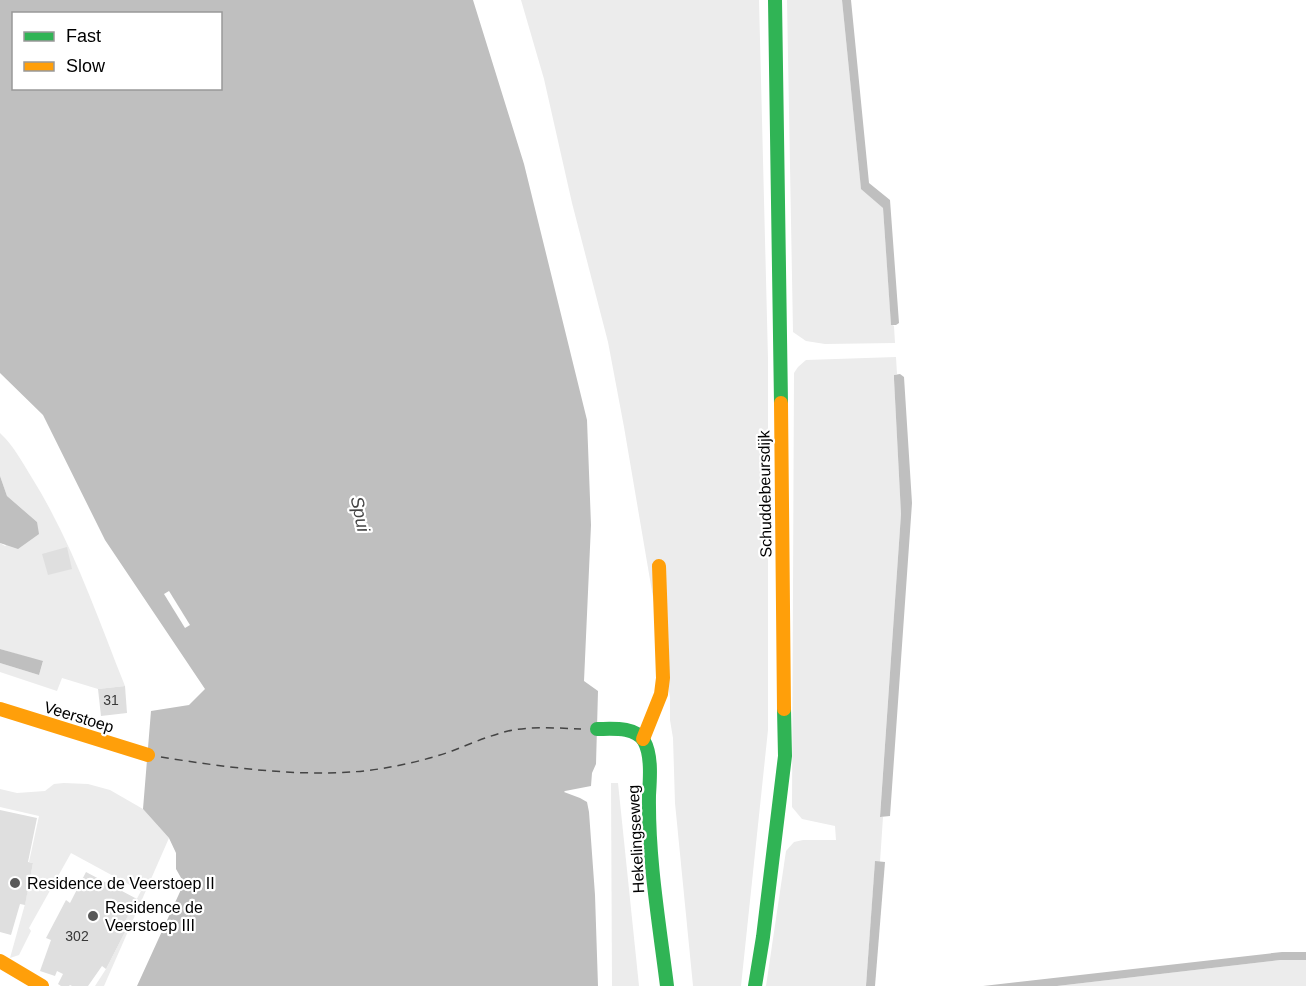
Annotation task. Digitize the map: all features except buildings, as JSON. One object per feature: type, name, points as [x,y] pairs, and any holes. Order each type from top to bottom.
[{"type":"street","name":"Schuddebeursdijk","points":[[755,986],[763,938],[784,756],[775,0]]},
{"type":"street","points":[[597,729],[631,731],[643,739],[661,693],[663,678],[659,566]]},
{"type":"street","name":"Veerstoep","points":[[0,709],[148,755]]},
{"type":"street","name":"Hekelingseweg","points":[[643,739],[648,756],[649,835],[667,986]]},
{"type":"street","points":[[0,962],[42,986]]},
{"type":"shaded area","points":[[521,0],[759,0],[768,359],[768,730],[741,986],[693,986],[675,803],[670,697],[624,427],[608,342],[572,203],[544,79]]},
{"type":"shaded area","points":[[787,0],[842,0],[861,188],[883,208],[891,324],[894,326],[895,343],[825,344],[806,341],[793,332]]},
{"type":"shaded area","points":[[896,357],[897,374],[894,375],[894,379],[901,514],[880,816],[883,817],[880,862],[875,862],[866,986],[766,986],[786,851],[794,842],[803,840],[836,840],[835,826],[802,819],[792,807],[794,373],[806,360]]},
{"type":"shaded area","points":[[0,433],[21,460],[59,528],[83,580],[125,686],[98,689],[62,678],[57,691],[0,672],[0,663],[39,675],[43,662],[0,649],[0,543],[5,546],[37,522],[7,496],[0,476]]},
{"type":"shaded area","points":[[611,783],[618,783],[639,986],[612,986]]},
{"type":"shaded area","points":[[54,784],[88,784],[110,790],[143,809],[169,838],[104,986],[95,986],[125,932],[121,929],[141,891],[71,853],[29,928],[31,931],[19,955],[10,958],[25,904],[33,863],[29,862],[39,816],[0,807],[0,789],[17,793],[45,791]]},
{"type":"shaded area","points":[[1280,960],[1306,960],[1306,986],[1057,986]]},
{"type":"water","name":"Spui","points":[[0,0],[473,0],[524,164],[587,420],[591,525],[584,681],[598,691],[596,764],[592,773],[591,786],[564,792],[587,802],[589,812],[598,986],[137,986],[184,883],[176,869],[176,853],[169,838],[143,809],[151,711],[189,705],[205,689],[105,540],[43,415],[0,373]]},
{"type":"water","points":[[842,0],[851,0],[869,183],[890,200],[899,323],[896,325],[891,325],[883,208],[861,189]]},
{"type":"water","points":[[900,374],[904,377],[912,503],[890,816],[880,817],[901,514],[894,379],[894,375]]},
{"type":"water","points":[[0,476],[7,496],[37,522],[39,534],[18,549],[0,543]]},
{"type":"water","points":[[0,649],[43,661],[39,675],[0,663]]},
{"type":"water","points":[[875,861],[885,862],[875,986],[866,986]]},
{"type":"water","points":[[1282,952],[1306,952],[1306,960],[1280,960],[1057,986],[983,986]]},
{"type":"pier","points":[[169,591],[190,625],[185,628],[164,594]]},
{"type":"ferry route","points":[[161,757],[273,771],[331,773],[385,768],[427,759],[517,729],[581,729]]},
{"type":"traffic: fast","points":[[775,0],[781,403]]},
{"type":"traffic: fast","points":[[755,986],[785,756],[784,709]]},
{"type":"traffic: fast","points":[[597,729],[616,729],[635,733],[640,736],[647,747],[650,767],[649,819],[652,867],[667,986]]},
{"type":"traffic: slow","points":[[781,403],[784,709]]},
{"type":"traffic: slow","points":[[643,739],[661,694],[663,678],[659,566]]},
{"type":"traffic: slow","points":[[0,709],[148,755]]},
{"type":"traffic: slow","points":[[0,961],[42,986]]},
{"type":"place","name":"Residence de Veerstoep II","points":[[15,883]]},
{"type":"place","name":"Residence de Veerstoep III","points":[[93,916]]}]
